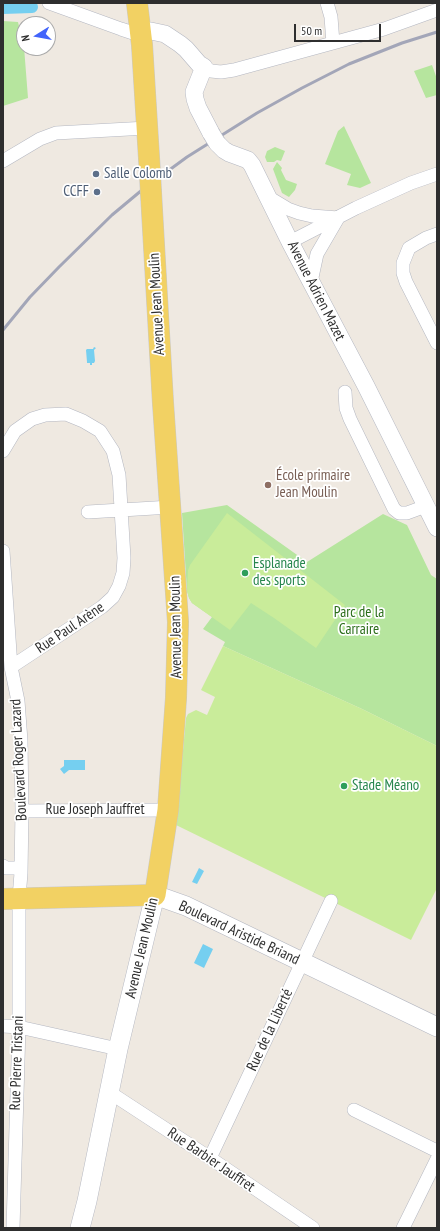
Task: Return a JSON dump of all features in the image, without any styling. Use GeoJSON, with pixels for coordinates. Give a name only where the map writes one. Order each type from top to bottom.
{"type":"FeatureCollection","features":[{"type":"Feature","properties":{"kind":"main road","name":"Avenue Jean Moulin"},"geometry":{"type":"LineString","coordinates":[[80,1228],[87,1201],[118,1049],[155,895],[168,810],[176,698],[178,622],[163,403],[151,184],[141,38],[137,3]]}},
{"type":"Feature","properties":{"kind":"main road","name":"Boulevard Aristide Briand"},"geometry":{"type":"LineString","coordinates":[[11,898],[155,895],[186,906],[437,1027]]}},
{"type":"Feature","properties":{"kind":"main road","name":"Avenue Jean Moulin"},"geometry":{"type":"LineString","coordinates":[[87,1201],[89,1228]]}},
{"type":"Feature","properties":{"kind":"street"},"geometry":{"type":"LineString","coordinates":[[49,3],[133,33],[141,38],[180,44],[204,68],[211,71],[221,72],[234,70],[384,29],[437,10]]}},
{"type":"Feature","properties":{"kind":"street"},"geometry":{"type":"LineString","coordinates":[[327,3],[331,17],[333,43]]}},
{"type":"Feature","properties":{"kind":"street","name":"Avenue Adrien Mazet"},"geometry":{"type":"LineString","coordinates":[[204,68],[194,92],[198,108],[214,138],[224,150],[248,160],[252,165],[290,242],[366,386],[437,528]]}},
{"type":"Feature","properties":{"kind":"street"},"geometry":{"type":"LineString","coordinates":[[3,161],[40,139],[56,133],[147,128]]}},
{"type":"Feature","properties":{"kind":"street"},"geometry":{"type":"LineString","coordinates":[[290,242],[356,208],[411,183],[437,174]]}},
{"type":"Feature","properties":{"kind":"street"},"geometry":{"type":"LineString","coordinates":[[268,197],[288,209],[299,213],[312,216],[338,218]]}},
{"type":"Feature","properties":{"kind":"street"},"geometry":{"type":"LineString","coordinates":[[311,282],[317,254],[338,218]]}},
{"type":"Feature","properties":{"kind":"street"},"geometry":{"type":"LineString","coordinates":[[437,234],[426,238],[409,248],[403,263],[403,273],[406,282],[437,343]]}},
{"type":"Feature","properties":{"kind":"street"},"geometry":{"type":"LineString","coordinates":[[345,392],[346,408],[350,419],[394,508],[399,513],[406,513],[426,506]]}},
{"type":"Feature","properties":{"kind":"street"},"geometry":{"type":"LineString","coordinates":[[3,451],[15,431],[32,419],[45,415],[66,414],[83,421],[100,431],[113,451],[119,475],[121,510]]}},
{"type":"Feature","properties":{"kind":"street"},"geometry":{"type":"LineString","coordinates":[[88,512],[170,507]]}},
{"type":"Feature","properties":{"kind":"street","name":"Rue Paul Arène"},"geometry":{"type":"LineString","coordinates":[[11,667],[102,607],[113,597],[119,586],[123,573],[124,558],[121,510]]}},
{"type":"Feature","properties":{"kind":"street","name":"Boulevard Roger Lazard"},"geometry":{"type":"LineString","coordinates":[[3,551],[11,667],[18,701],[21,740],[22,868],[11,898]]}},
{"type":"Feature","properties":{"kind":"street","name":"Rue Joseph Jauffret"},"geometry":{"type":"LineString","coordinates":[[22,811],[168,810]]}},
{"type":"Feature","properties":{"kind":"street"},"geometry":{"type":"LineString","coordinates":[[3,866],[6,868],[22,868]]}},
{"type":"Feature","properties":{"kind":"street","name":"Rue Pierre Tristani"},"geometry":{"type":"LineString","coordinates":[[11,898],[19,1027],[9,1128],[13,1228]]}},
{"type":"Feature","properties":{"kind":"street","name":"Rue de la Liberté"},"geometry":{"type":"LineString","coordinates":[[210,1158],[331,901]]}},
{"type":"Feature","properties":{"kind":"street"},"geometry":{"type":"LineString","coordinates":[[3,1026],[19,1027],[118,1049]]}},
{"type":"Feature","properties":{"kind":"street","name":"Rue Barbier Jauffret"},"geometry":{"type":"LineString","coordinates":[[109,1092],[313,1228]]}},
{"type":"Feature","properties":{"kind":"street"},"geometry":{"type":"LineString","coordinates":[[354,1110],[437,1151]]}},
{"type":"Feature","properties":{"kind":"street"},"geometry":{"type":"LineString","coordinates":[[403,1228],[437,1159]]}},
{"type":"Feature","properties":{"kind":"green space"},"geometry":{"type":"Polygon","coordinates":[[[3,21],[16,22],[16,56],[25,56],[28,98],[3,106],[3,21]]]}},
{"type":"Feature","properties":{"kind":"green space"},"geometry":{"type":"Polygon","coordinates":[[[432,65],[437,79],[437,95],[426,98],[414,71],[432,65]]]}},
{"type":"Feature","properties":{"kind":"green space"},"geometry":{"type":"Polygon","coordinates":[[[344,126],[371,183],[360,188],[347,185],[351,174],[325,164],[338,131],[344,126]]]}},
{"type":"Feature","properties":{"kind":"green space"},"geometry":{"type":"Polygon","coordinates":[[[275,147],[285,151],[281,161],[277,160],[274,162],[267,162],[265,157],[267,151],[275,147]]]}},
{"type":"Feature","properties":{"kind":"green space"},"geometry":{"type":"Polygon","coordinates":[[[277,162],[282,168],[281,170],[286,180],[297,184],[295,190],[289,197],[282,193],[273,169],[277,162]]]}},
{"type":"Feature","properties":{"kind":"green space","name":"Parc de la Carraire"},"geometry":{"type":"Polygon","coordinates":[[[227,505],[307,562],[383,514],[407,525],[431,575],[437,579],[437,746],[362,709],[223,646],[225,642],[203,629],[212,617],[192,603],[189,598],[187,591],[182,513],[227,505]]]}},
{"type":"Feature","properties":{"kind":"green space","name":"Esplanade des sports"},"geometry":{"type":"Polygon","coordinates":[[[227,513],[345,605],[316,648],[251,603],[230,630],[192,603],[187,591],[188,570],[227,513]]]}},
{"type":"Feature","properties":{"kind":"green space"},"geometry":{"type":"Polygon","coordinates":[[[223,646],[362,709],[437,746],[437,888],[411,940],[176,825],[186,718],[188,714],[196,710],[207,715],[215,697],[201,690],[223,646]]]}},
{"type":"Feature","properties":{"kind":"water"},"geometry":{"type":"Polygon","coordinates":[[[94,347],[96,348],[94,350],[95,361],[92,365],[90,365],[90,363],[87,363],[86,350],[93,349],[94,347]]]}},
{"type":"Feature","properties":{"kind":"water"},"geometry":{"type":"Polygon","coordinates":[[[64,760],[85,760],[85,770],[69,770],[64,774],[60,769],[64,766],[64,760]]]}},
{"type":"Feature","properties":{"kind":"water"},"geometry":{"type":"Polygon","coordinates":[[[199,868],[204,871],[197,884],[192,882],[199,868]]]}},
{"type":"Feature","properties":{"kind":"water"},"geometry":{"type":"Polygon","coordinates":[[[203,944],[213,949],[204,968],[194,963],[203,944]]]}},
{"type":"Feature","properties":{"kind":"waterway"},"geometry":{"type":"LineString","coordinates":[[3,8],[32,7]]}},
{"type":"Feature","properties":{"kind":"railway"},"geometry":{"type":"LineString","coordinates":[[3,330],[30,297],[112,215],[142,190],[187,157],[257,113],[349,64],[402,43],[437,32]]}},
{"type":"Feature","properties":{"kind":"place","name":"Salle Colomb"},"geometry":{"type":"Point","coordinates":[96,174]}},
{"type":"Feature","properties":{"kind":"place","name":"CCFF"},"geometry":{"type":"Point","coordinates":[97,192]}},
{"type":"Feature","properties":{"kind":"place","name":"École primaire Jean Moulin"},"geometry":{"type":"Point","coordinates":[268,485]}},
{"type":"Feature","properties":{"kind":"place","name":"Esplanade des sports"},"geometry":{"type":"Point","coordinates":[245,573]}},
{"type":"Feature","properties":{"kind":"place","name":"Stade Méano"},"geometry":{"type":"Point","coordinates":[344,786]}}]}
